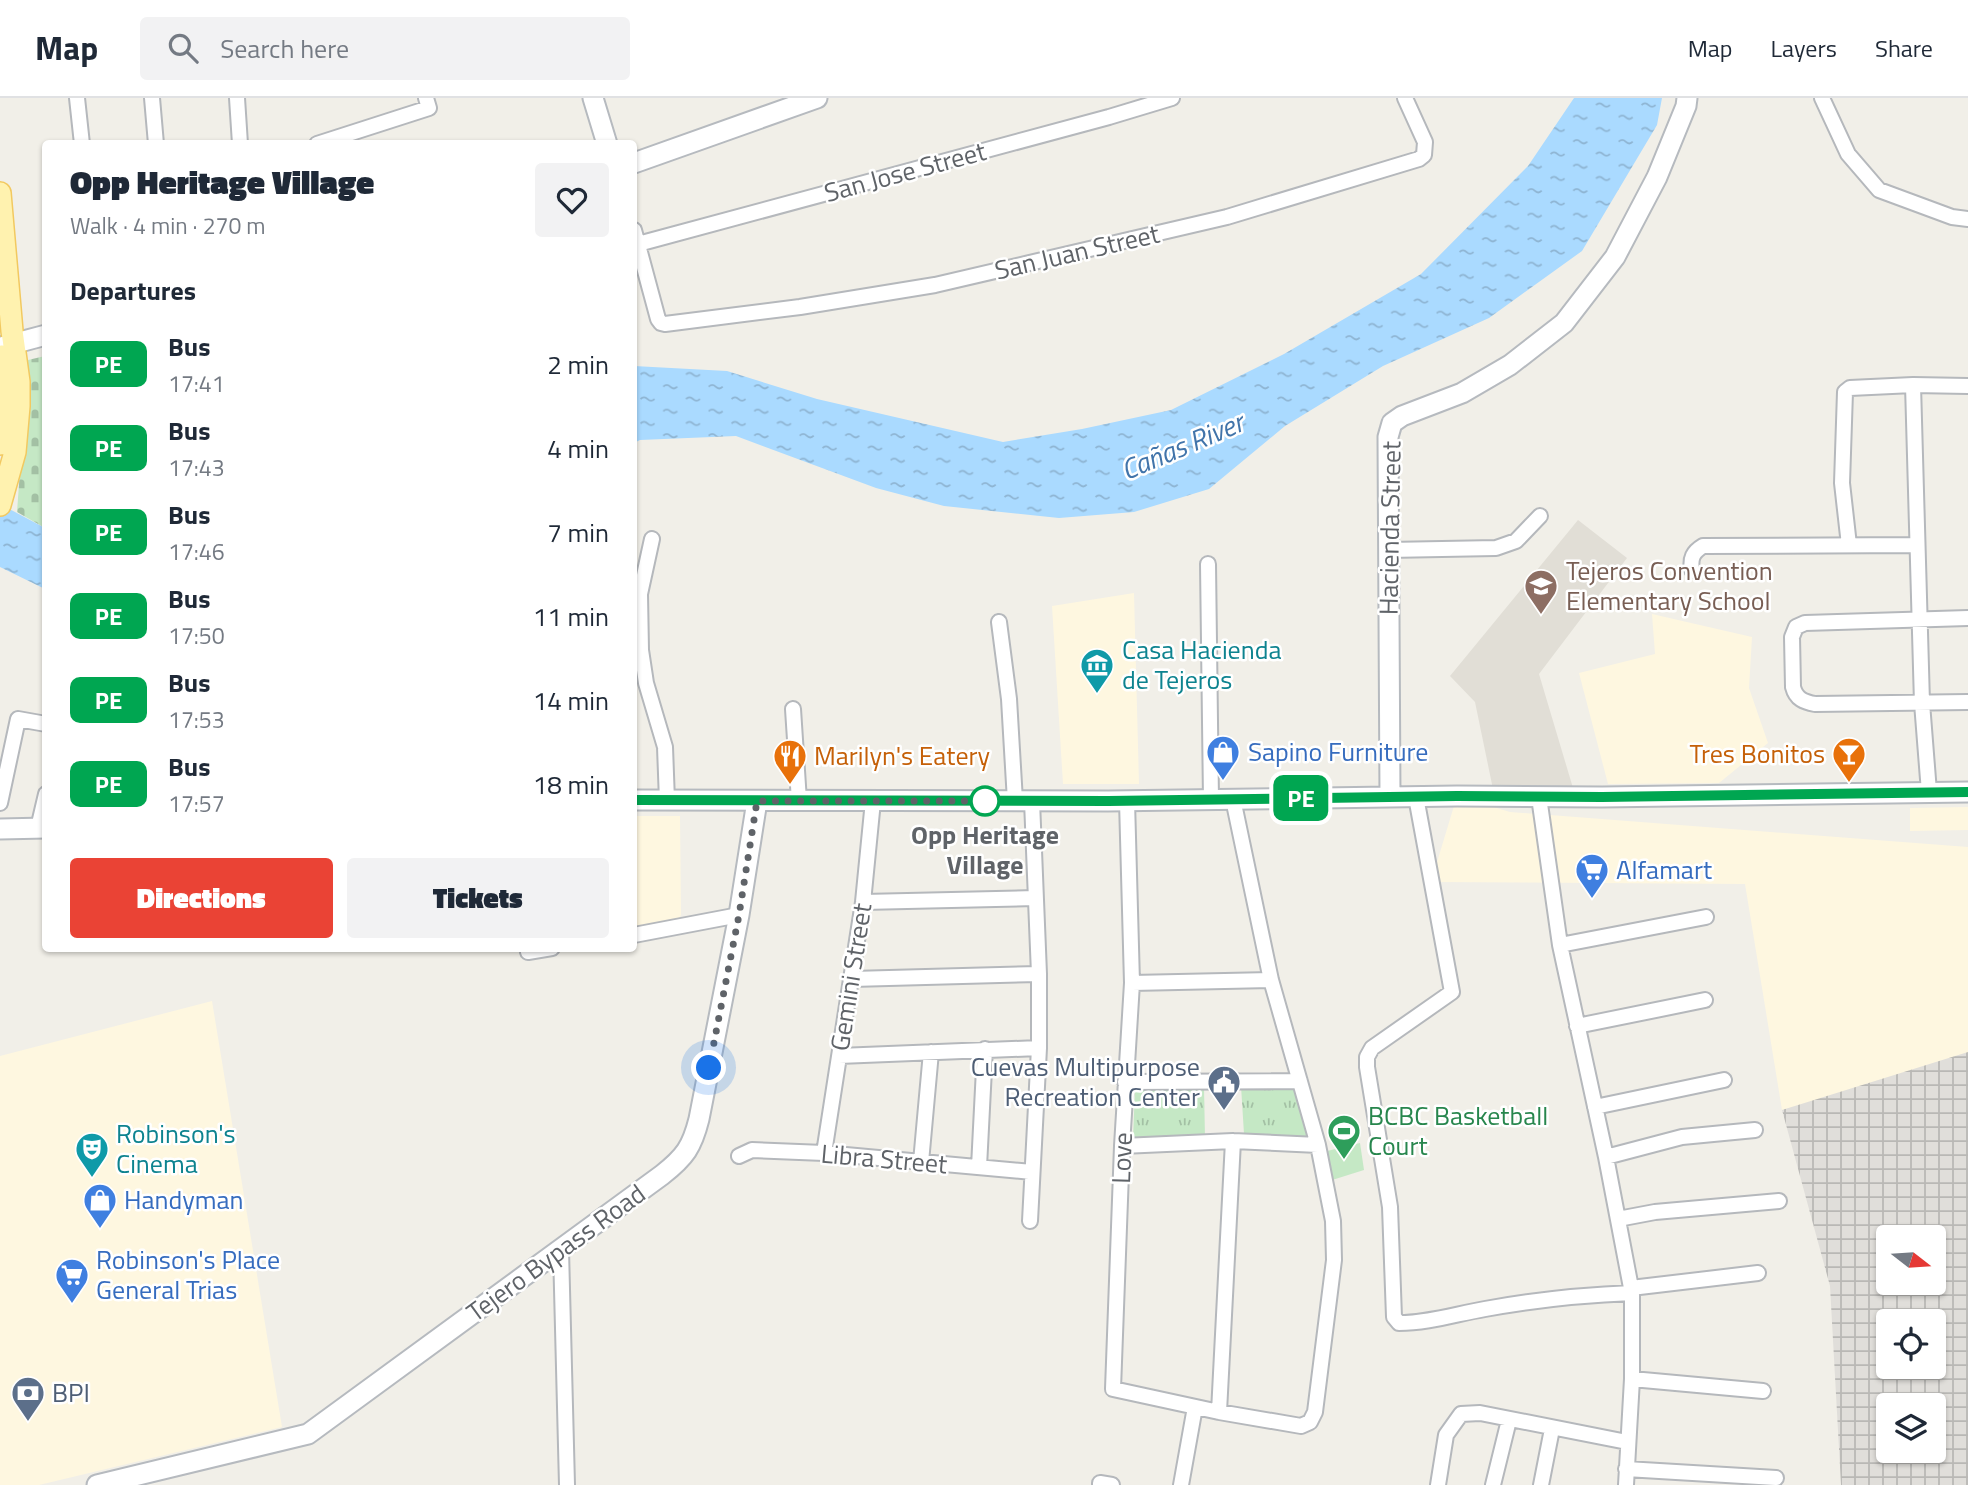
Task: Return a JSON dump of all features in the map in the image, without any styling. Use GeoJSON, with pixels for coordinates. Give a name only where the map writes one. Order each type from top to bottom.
{"type":"FeatureCollection","features":[{"type":"Feature","properties":{"kind":"main road"},"geometry":{"type":"LineString","coordinates":[[0,192],[4,345],[19,382],[19,406],[5,433],[0,455]]}},
{"type":"Feature","properties":{"kind":"main road"},"geometry":{"type":"LineString","coordinates":[[0,505],[15,452],[5,433]]}},
{"type":"Feature","properties":{"kind":"street"},"geometry":{"type":"LineString","coordinates":[[77,98],[82,140]]}},
{"type":"Feature","properties":{"kind":"street"},"geometry":{"type":"LineString","coordinates":[[152,98],[156,140]]}},
{"type":"Feature","properties":{"kind":"street"},"geometry":{"type":"LineString","coordinates":[[237,98],[240,140]]}},
{"type":"Feature","properties":{"kind":"street"},"geometry":{"type":"LineString","coordinates":[[593,98],[606,140]]}},
{"type":"Feature","properties":{"kind":"street"},"geometry":{"type":"LineString","coordinates":[[637,162],[817,98]]}},
{"type":"Feature","properties":{"kind":"street","name":"San Jose Street"},"geometry":{"type":"LineString","coordinates":[[637,237],[1109,117],[1172,98]]}},
{"type":"Feature","properties":{"kind":"street","name":"San Juan Street"},"geometry":{"type":"LineString","coordinates":[[637,240],[661,323],[665,324],[800,307],[935,285],[1227,217],[1419,159],[1424,155],[1425,142],[1405,98]]}},
{"type":"Feature","properties":{"kind":"street","name":"Hacienda Street"},"geometry":{"type":"LineString","coordinates":[[1390,797],[1388,437],[1392,423],[1402,416],[1462,393],[1510,365],[1564,323],[1615,257],[1657,177],[1687,98]]}},
{"type":"Feature","properties":{"kind":"street"},"geometry":{"type":"LineString","coordinates":[[1822,98],[1848,154],[1878,190],[1952,217],[1968,219]]}},
{"type":"Feature","properties":{"kind":"street"},"geometry":{"type":"LineString","coordinates":[[328,140],[428,103]]}},
{"type":"Feature","properties":{"kind":"street"},"geometry":{"type":"LineString","coordinates":[[4,345],[42,336]]}},
{"type":"Feature","properties":{"kind":"street"},"geometry":{"type":"LineString","coordinates":[[1913,385],[1922,703],[1929,792]]}},
{"type":"Feature","properties":{"kind":"street"},"geometry":{"type":"LineString","coordinates":[[1849,545],[1842,483],[1845,392],[1850,388],[1968,386]]}},
{"type":"Feature","properties":{"kind":"street"},"geometry":{"type":"LineString","coordinates":[[1388,550],[1496,548],[1516,541],[1540,516]]}},
{"type":"Feature","properties":{"kind":"street"},"geometry":{"type":"LineString","coordinates":[[652,539],[640,594],[641,650],[646,683],[665,747],[667,801]]}},
{"type":"Feature","properties":{"kind":"street"},"geometry":{"type":"LineString","coordinates":[[1692,570],[1690,562],[1694,552],[1703,546],[1917,545]]}},
{"type":"Feature","properties":{"kind":"street"},"geometry":{"type":"LineString","coordinates":[[1208,564],[1211,800]]}},
{"type":"Feature","properties":{"kind":"street"},"geometry":{"type":"LineString","coordinates":[[1968,618],[1800,625],[1792,637],[1793,687],[1798,698],[1815,704],[1968,702]]}},
{"type":"Feature","properties":{"kind":"street"},"geometry":{"type":"LineString","coordinates":[[999,622],[1035,898],[1039,1048],[1030,1221]]}},
{"type":"Feature","properties":{"kind":"street"},"geometry":{"type":"LineString","coordinates":[[793,709],[799,801]]}},
{"type":"Feature","properties":{"kind":"street"},"geometry":{"type":"LineString","coordinates":[[0,803],[18,719],[42,723]]}},
{"type":"Feature","properties":{"kind":"street"},"geometry":{"type":"LineString","coordinates":[[637,800],[1127,801],[1968,792]]}},
{"type":"Feature","properties":{"kind":"street"},"geometry":{"type":"LineString","coordinates":[[1416,797],[1451,992],[1372,1048],[1367,1057],[1390,1207],[1394,1317],[1399,1323],[1419,1323],[1483,1309],[1563,1297],[1758,1273]]}},
{"type":"Feature","properties":{"kind":"street"},"geometry":{"type":"LineString","coordinates":[[1539,797],[1560,945],[1632,1290],[1632,1379],[1626,1485]]}},
{"type":"Feature","properties":{"kind":"street"},"geometry":{"type":"LineString","coordinates":[[1181,1485],[1195,1407],[1301,1426],[1310,1422],[1315,1412],[1334,1260],[1333,1221],[1318,1145],[1271,980],[1233,799]]}},
{"type":"Feature","properties":{"kind":"street","name":"Tejero Bypass Road"},"geometry":{"type":"LineString","coordinates":[[97,1485],[308,1434],[561,1250],[667,1171],[688,1151],[695,1138],[699,1119],[739,915],[757,801]]}},
{"type":"Feature","properties":{"kind":"street","name":"Gemini Street"},"geometry":{"type":"LineString","coordinates":[[824,1153],[863,901],[873,801]]}},
{"type":"Feature","properties":{"kind":"street","name":"Love"},"geometry":{"type":"LineString","coordinates":[[1127,801],[1132,983],[1122,1146],[1113,1389],[1195,1407]]}},
{"type":"Feature","properties":{"kind":"street"},"geometry":{"type":"LineString","coordinates":[[0,829],[42,828]]}},
{"type":"Feature","properties":{"kind":"street"},"geometry":{"type":"LineString","coordinates":[[863,901],[1035,898]]}},
{"type":"Feature","properties":{"kind":"street"},"geometry":{"type":"LineString","coordinates":[[637,934],[739,915]]}},
{"type":"Feature","properties":{"kind":"street"},"geometry":{"type":"LineString","coordinates":[[1560,945],[1706,917]]}},
{"type":"Feature","properties":{"kind":"street"},"geometry":{"type":"LineString","coordinates":[[528,953],[533,952]]}},
{"type":"Feature","properties":{"kind":"street"},"geometry":{"type":"LineString","coordinates":[[852,979],[1038,974]]}},
{"type":"Feature","properties":{"kind":"street"},"geometry":{"type":"LineString","coordinates":[[1132,983],[1271,980]]}},
{"type":"Feature","properties":{"kind":"street"},"geometry":{"type":"LineString","coordinates":[[1577,1026],[1704,1000]]}},
{"type":"Feature","properties":{"kind":"street"},"geometry":{"type":"LineString","coordinates":[[839,1056],[1039,1048]]}},
{"type":"Feature","properties":{"kind":"street"},"geometry":{"type":"LineString","coordinates":[[979,1167],[985,1049]]}},
{"type":"Feature","properties":{"kind":"street"},"geometry":{"type":"LineString","coordinates":[[921,1162],[931,1052]]}},
{"type":"Feature","properties":{"kind":"street"},"geometry":{"type":"LineString","coordinates":[[1595,1107],[1724,1080]]}},
{"type":"Feature","properties":{"kind":"street"},"geometry":{"type":"LineString","coordinates":[[1125,1082],[1300,1081]]}},
{"type":"Feature","properties":{"kind":"street"},"geometry":{"type":"LineString","coordinates":[[1606,1157],[1682,1138],[1755,1130]]}},
{"type":"Feature","properties":{"kind":"street"},"geometry":{"type":"LineString","coordinates":[[1122,1146],[1233,1141],[1318,1145]]}},
{"type":"Feature","properties":{"kind":"street"},"geometry":{"type":"LineString","coordinates":[[1219,1412],[1233,1141]]}},
{"type":"Feature","properties":{"kind":"street","name":"Libra Street"},"geometry":{"type":"LineString","coordinates":[[739,1156],[752,1150],[824,1153],[1032,1172]]}},
{"type":"Feature","properties":{"kind":"street"},"geometry":{"type":"LineString","coordinates":[[1618,1219],[1655,1212],[1779,1200]]}},
{"type":"Feature","properties":{"kind":"street"},"geometry":{"type":"LineString","coordinates":[[561,1250],[568,1485]]}},
{"type":"Feature","properties":{"kind":"street"},"geometry":{"type":"LineString","coordinates":[[1632,1379],[1763,1391]]}},
{"type":"Feature","properties":{"kind":"street"},"geometry":{"type":"LineString","coordinates":[[1438,1485],[1446,1435],[1461,1413],[1480,1413],[1627,1442]]}},
{"type":"Feature","properties":{"kind":"street"},"geometry":{"type":"LineString","coordinates":[[1493,1485],[1508,1420]]}},
{"type":"Feature","properties":{"kind":"street"},"geometry":{"type":"LineString","coordinates":[[1541,1485],[1552,1429]]}},
{"type":"Feature","properties":{"kind":"street"},"geometry":{"type":"LineString","coordinates":[[1626,1469],[1776,1478]]}},
{"type":"Feature","properties":{"kind":"shaded area","name":"Tejeros Convention Elementary School"},"geometry":{"type":"Polygon","coordinates":[[[1578,520],[1627,558],[1539,674],[1573,788],[1494,794],[1475,702],[1450,676],[1578,520]]]}},
{"type":"Feature","properties":{"kind":"shaded area","name":"Casa Hacienda de Tejeros"},"geometry":{"type":"Polygon","coordinates":[[[1134,593],[1139,784],[1063,784],[1052,606],[1134,593]]]}},
{"type":"Feature","properties":{"kind":"shaded area"},"geometry":{"type":"Polygon","coordinates":[[[1652,614],[1752,637],[1749,688],[1768,743],[1719,783],[1608,784],[1579,673],[1655,654],[1652,614]]]}},
{"type":"Feature","properties":{"kind":"shaded area"},"geometry":{"type":"Polygon","coordinates":[[[1457,796],[1510,812],[1968,847],[1968,1064],[1782,1110],[1745,884],[1431,882],[1457,796]]]}},
{"type":"Feature","properties":{"kind":"shaded area"},"geometry":{"type":"Polygon","coordinates":[[[1968,807],[1968,830],[1910,831],[1910,808],[1968,807]]]}},
{"type":"Feature","properties":{"kind":"shaded area"},"geometry":{"type":"Polygon","coordinates":[[[637,816],[680,816],[681,915],[673,927],[637,933],[637,816]]]}},
{"type":"Feature","properties":{"kind":"shaded area"},"geometry":{"type":"Polygon","coordinates":[[[212,1001],[282,1427],[39,1485],[0,1485],[0,1056],[212,1001]]]}},
{"type":"Feature","properties":{"kind":"shaded area"},"geometry":{"type":"Polygon","coordinates":[[[1968,1052],[1968,1485],[1841,1485],[1830,1286],[1782,1110],[1968,1052]]]}},
{"type":"Feature","properties":{"kind":"green space"},"geometry":{"type":"Polygon","coordinates":[[[42,357],[42,526],[17,512],[28,360],[42,357]]]}},
{"type":"Feature","properties":{"kind":"green space"},"geometry":{"type":"Polygon","coordinates":[[[1241,1086],[1297,1087],[1313,1140],[1244,1134],[1241,1086]]]}},
{"type":"Feature","properties":{"kind":"green space"},"geometry":{"type":"Polygon","coordinates":[[[1204,1087],[1205,1138],[1133,1139],[1135,1088],[1204,1087]]]}},
{"type":"Feature","properties":{"kind":"green space","name":"BCBC Basketball Court"},"geometry":{"type":"Polygon","coordinates":[[[1360,1143],[1364,1170],[1329,1181],[1323,1152],[1360,1143]]]}},
{"type":"Feature","properties":{"kind":"water","name":"Cañas River"},"geometry":{"type":"Polygon","coordinates":[[[1574,98],[1662,98],[1657,125],[1582,251],[1489,318],[1383,366],[1285,426],[1209,489],[1134,512],[1059,518],[944,506],[876,488],[736,436],[637,442],[637,366],[727,371],[817,399],[1003,442],[1171,410],[1284,354],[1421,274],[1528,166],[1574,98]]]}},
{"type":"Feature","properties":{"kind":"water"},"geometry":{"type":"Polygon","coordinates":[[[0,504],[42,526],[42,588],[0,567],[0,504]]]}},
{"type":"Feature","properties":{"kind":"bus line","name":"PE"},"geometry":{"type":"LineString","coordinates":[[637,800],[1108,801],[1968,792]]}},
{"type":"Feature","properties":{"kind":"place","name":"Tejeros Convention Elementary School"},"geometry":{"type":"Point","coordinates":[1541,616]}},
{"type":"Feature","properties":{"kind":"place","name":"Casa Hacienda de Tejeros"},"geometry":{"type":"Point","coordinates":[1097,695]}},
{"type":"Feature","properties":{"kind":"place","name":"Sapino Furniture"},"geometry":{"type":"Point","coordinates":[1223,782]}},
{"type":"Feature","properties":{"kind":"place","name":"Tres Bonitos"},"geometry":{"type":"Point","coordinates":[1849,784]}},
{"type":"Feature","properties":{"kind":"place","name":"Marilyn's Eatery"},"geometry":{"type":"Point","coordinates":[790,786]}},
{"type":"Feature","properties":{"kind":"place","name":"Opp Heritage Village"},"geometry":{"type":"Point","coordinates":[985,801]}},
{"type":"Feature","properties":{"kind":"place","name":"Alfamart"},"geometry":{"type":"Point","coordinates":[1592,900]}},
{"type":"Feature","properties":{"kind":"place","name":"Cuevas Multipurpose Recreation Center"},"geometry":{"type":"Point","coordinates":[1224,1112]}},
{"type":"Feature","properties":{"kind":"place","name":"BCBC Basketball Court"},"geometry":{"type":"Point","coordinates":[1344,1161]}},
{"type":"Feature","properties":{"kind":"place","name":"Robinson's Cinema"},"geometry":{"type":"Point","coordinates":[92,1179]}},
{"type":"Feature","properties":{"kind":"place","name":"Handyman"},"geometry":{"type":"Point","coordinates":[100,1230]}},
{"type":"Feature","properties":{"kind":"place","name":"Robinson's Place General Trias"},"geometry":{"type":"Point","coordinates":[72,1305]}},
{"type":"Feature","properties":{"kind":"place","name":"BPI"},"geometry":{"type":"Point","coordinates":[28,1423]}},
{"type":"Feature","properties":{"kind":"route"},"geometry":{"type":"LineString","coordinates":[[709,1068],[739,915],[757,801],[993,801],[985,801]]}}]}
